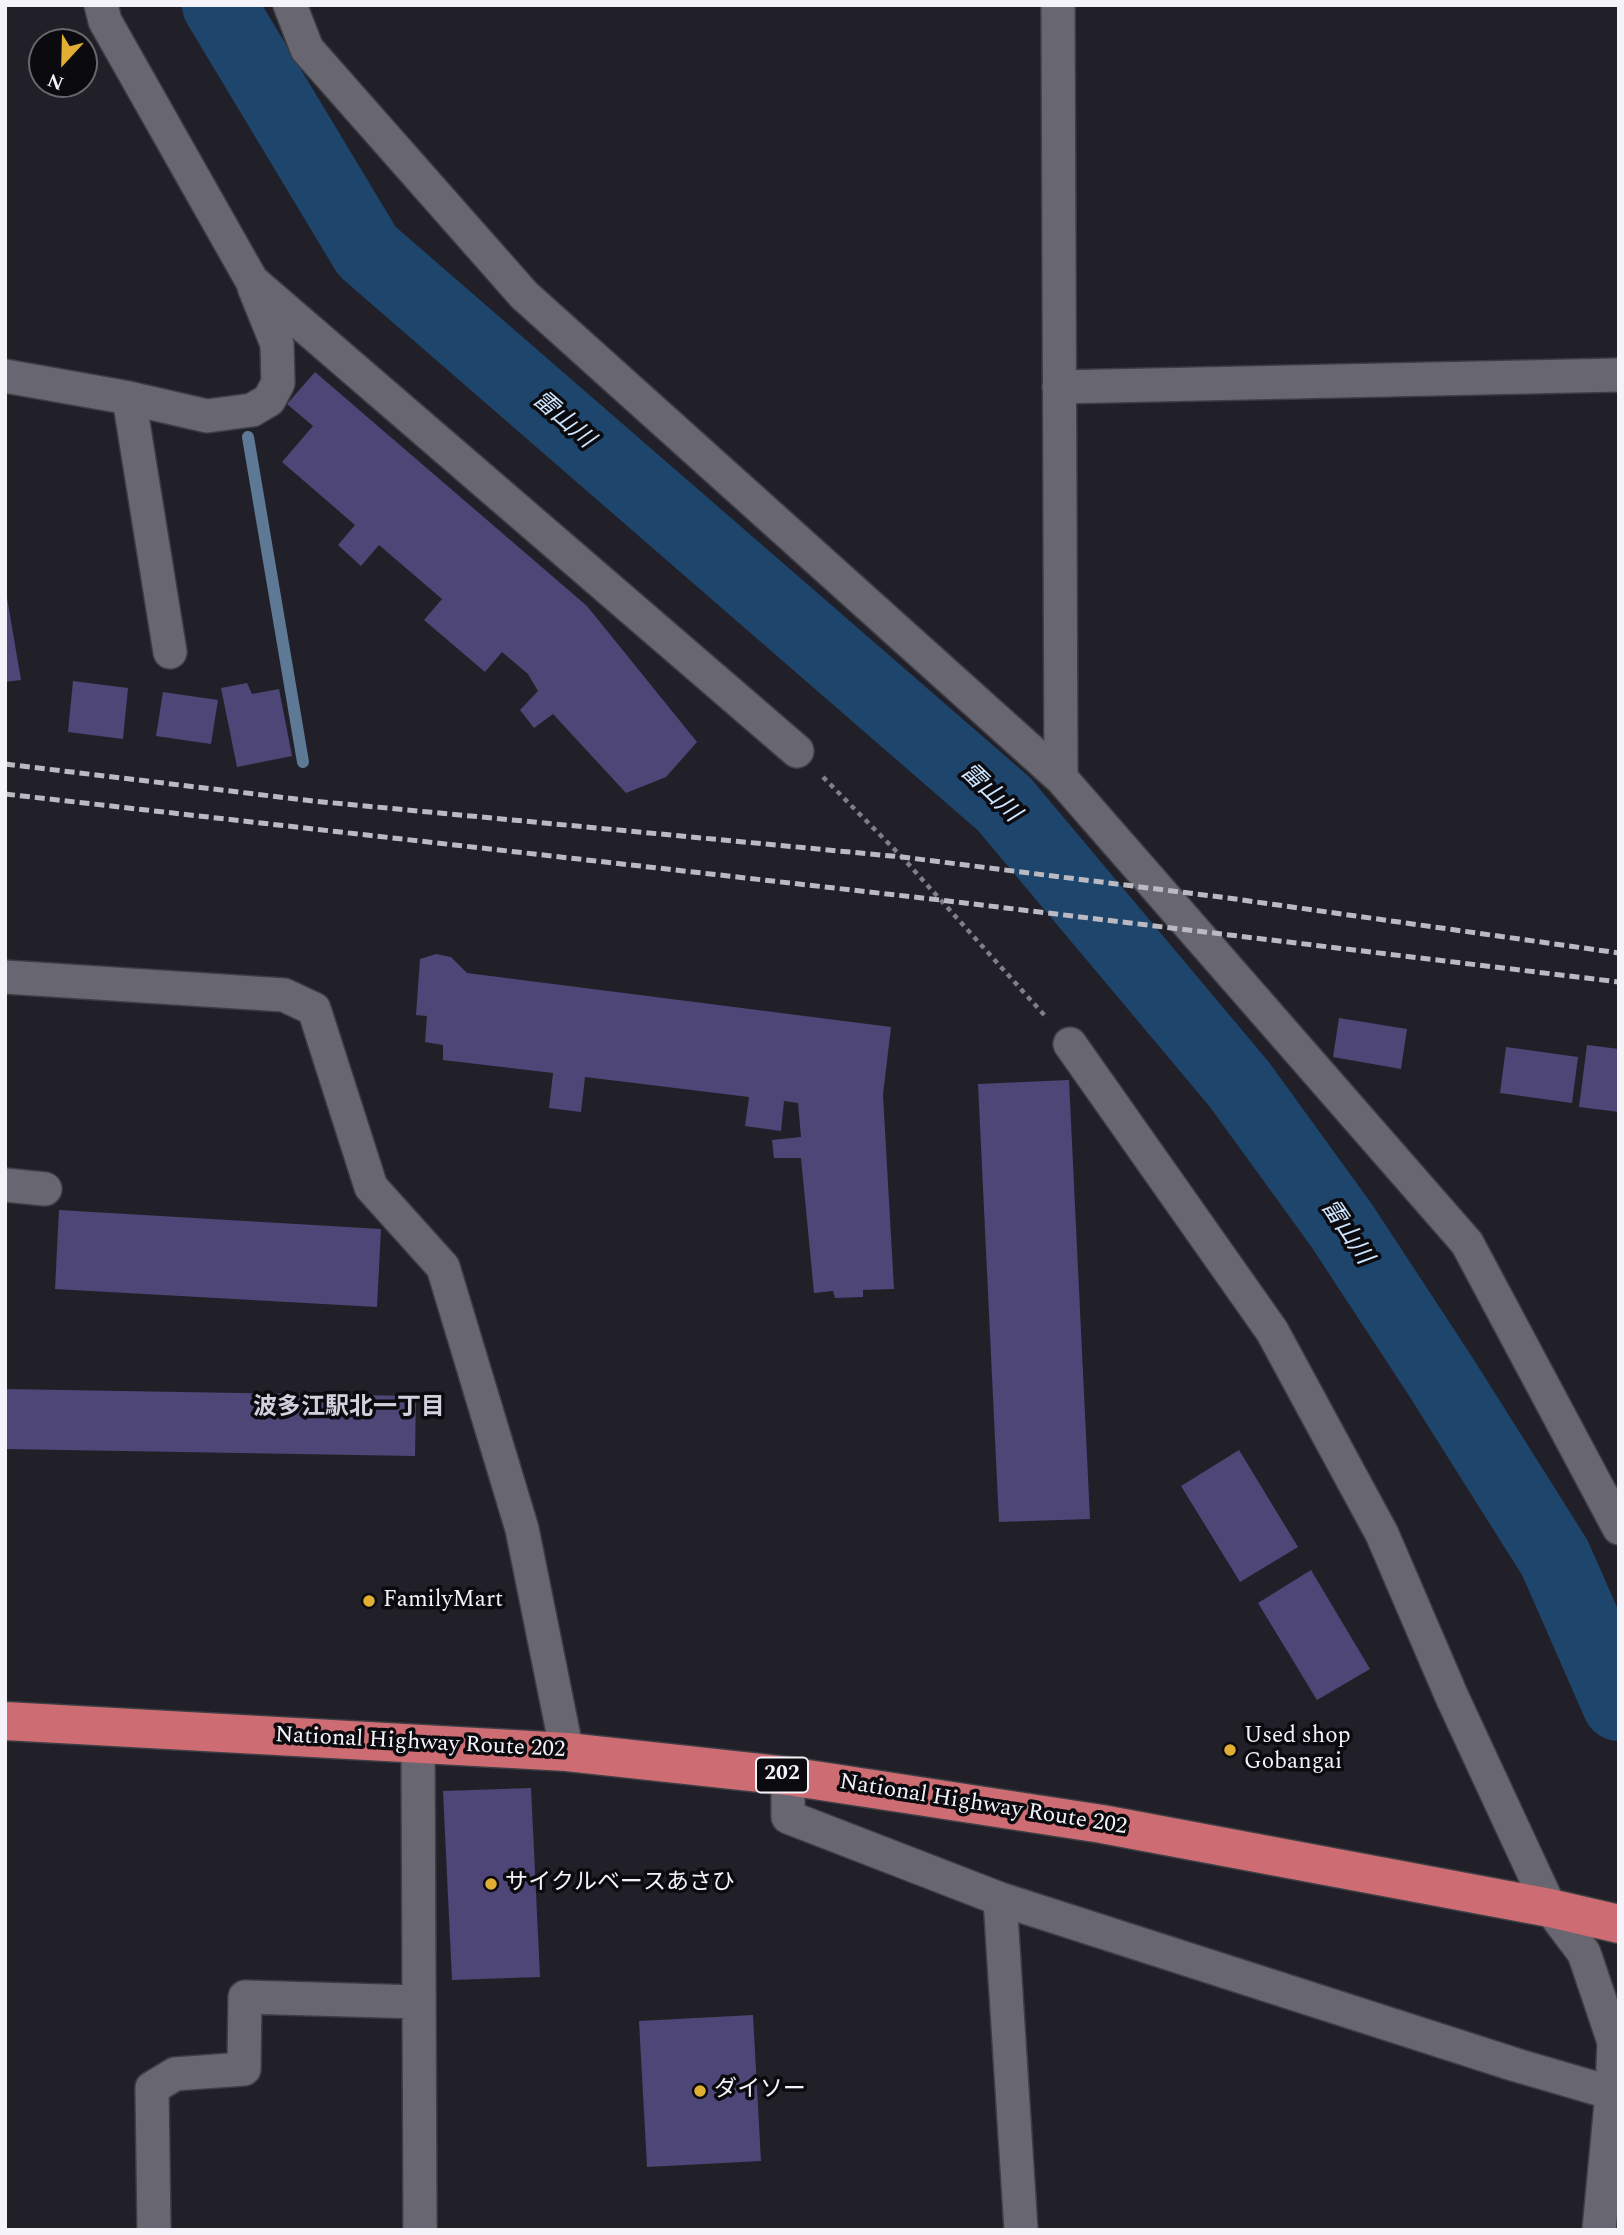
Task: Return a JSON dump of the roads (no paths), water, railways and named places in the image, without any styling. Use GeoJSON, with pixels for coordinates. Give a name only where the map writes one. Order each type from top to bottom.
{"type":"FeatureCollection","features":[{"type":"Feature","properties":{"kind":"highway","name":"National Highway Route 202"},"geometry":{"type":"LineString","coordinates":[[5,1720],[567,1752],[788,1776],[1102,1824],[1550,1908],[1619,1924]]}},
{"type":"Feature","properties":{"kind":"street"},"geometry":{"type":"LineString","coordinates":[[5,376],[129,398],[207,416],[252,410],[269,400],[278,383],[277,344],[252,281],[105,21],[101,5]]}},
{"type":"Feature","properties":{"kind":"street"},"geometry":{"type":"LineString","coordinates":[[290,5],[307,49],[524,295],[1061,778],[1467,1242],[1619,1528]]}},
{"type":"Feature","properties":{"kind":"street"},"geometry":{"type":"LineString","coordinates":[[1058,5],[1061,778]]}},
{"type":"Feature","properties":{"kind":"street"},"geometry":{"type":"LineString","coordinates":[[252,281],[797,751]]}},
{"type":"Feature","properties":{"kind":"street"},"geometry":{"type":"LineString","coordinates":[[1059,387],[1619,375]]}},
{"type":"Feature","properties":{"kind":"street"},"geometry":{"type":"LineString","coordinates":[[129,398],[170,652]]}},
{"type":"Feature","properties":{"kind":"street"},"geometry":{"type":"LineString","coordinates":[[5,976],[284,995],[314,1009],[371,1186],[443,1267],[522,1529],[567,1752]]}},
{"type":"Feature","properties":{"kind":"street"},"geometry":{"type":"LineString","coordinates":[[1070,1044],[1272,1331],[1382,1534],[1452,1697],[1550,1908],[1584,1953],[1614,2042],[1599,2230]]}},
{"type":"Feature","properties":{"kind":"street"},"geometry":{"type":"LineString","coordinates":[[5,1185],[45,1189]]}},
{"type":"Feature","properties":{"kind":"street"},"geometry":{"type":"LineString","coordinates":[[418,1744],[420,2230]]}},
{"type":"Feature","properties":{"kind":"street"},"geometry":{"type":"LineString","coordinates":[[788,1776],[788,1817],[1000,1899],[1516,2065],[1612,2093]]}},
{"type":"Feature","properties":{"kind":"street"},"geometry":{"type":"LineString","coordinates":[[1000,1899],[1021,2230]]}},
{"type":"Feature","properties":{"kind":"street"},"geometry":{"type":"LineString","coordinates":[[154,2230],[152,2088],[175,2074],[244,2069],[245,1997],[419,2001]]}},
{"type":"Feature","properties":{"kind":"waterway","name":"雷山川"},"geometry":{"type":"LineString","coordinates":[[219,5],[367,251],[1004,804],[1239,1084],[1342,1226],[1555,1558],[1619,1704]]}},
{"type":"Feature","properties":{"kind":"waterway"},"geometry":{"type":"LineString","coordinates":[[248,437],[303,762]]}},
{"type":"Feature","properties":{"kind":"railway"},"geometry":{"type":"LineString","coordinates":[[5,764],[313,801],[902,857],[1228,898],[1619,953]]}},
{"type":"Feature","properties":{"kind":"railway"},"geometry":{"type":"LineString","coordinates":[[5,794],[940,900],[1619,982]]}},
{"type":"Feature","properties":{"kind":"place","name":"FamilyMart"},"geometry":{"type":"Point","coordinates":[369,1601]}},
{"type":"Feature","properties":{"kind":"place","name":"Used shop Gobangai"},"geometry":{"type":"Point","coordinates":[1230,1750]}},
{"type":"Feature","properties":{"kind":"place","name":"サイクルベースあさひ"},"geometry":{"type":"Point","coordinates":[491,1884]}},
{"type":"Feature","properties":{"kind":"place","name":"ダイソー"},"geometry":{"type":"Point","coordinates":[700,2091]}},
{"type":"Feature","properties":{"kind":"district","name":"波多江駅北一丁目"},"geometry":{"type":"Point","coordinates":[349,1409]}}]}
